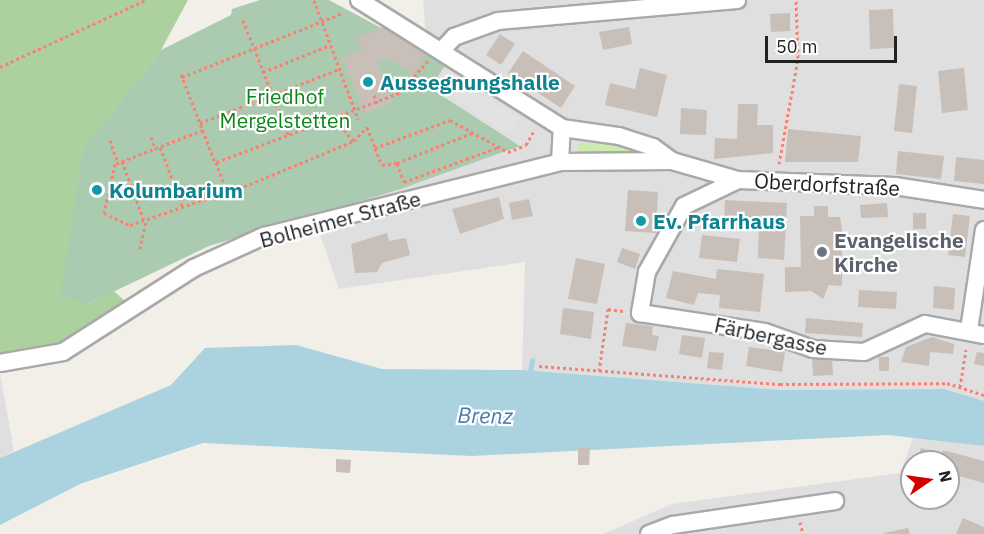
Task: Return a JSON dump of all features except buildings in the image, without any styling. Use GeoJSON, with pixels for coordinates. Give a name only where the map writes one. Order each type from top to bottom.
{"type":"FeatureCollection","features":[{"type":"Feature","properties":{"kind":"street"},"geometry":{"type":"LineString","coordinates":[[359,0],[562,128],[619,136],[653,147],[672,161]]}},
{"type":"Feature","properties":{"kind":"street"},"geometry":{"type":"LineString","coordinates":[[439,49],[454,37],[498,21],[737,0]]}},
{"type":"Feature","properties":{"kind":"street"},"geometry":{"type":"LineString","coordinates":[[560,162],[562,128]]}},
{"type":"Feature","properties":{"kind":"street","name":"Bolheimer Straße"},"geometry":{"type":"LineString","coordinates":[[0,363],[63,352],[194,268],[264,236],[560,162],[672,161]]}},
{"type":"Feature","properties":{"kind":"street","name":"Oberdorfstraße"},"geometry":{"type":"LineString","coordinates":[[672,161],[738,180],[895,186],[984,200]]}},
{"type":"Feature","properties":{"kind":"street"},"geometry":{"type":"LineString","coordinates":[[640,313],[647,272],[684,206],[738,180]]}},
{"type":"Feature","properties":{"kind":"street"},"geometry":{"type":"LineString","coordinates":[[977,332],[984,230]]}},
{"type":"Feature","properties":{"kind":"street","name":"Färbergasse"},"geometry":{"type":"LineString","coordinates":[[640,313],[765,332],[813,349],[864,352],[925,324],[977,332]]}},
{"type":"Feature","properties":{"kind":"street"},"geometry":{"type":"LineString","coordinates":[[649,534],[673,525],[835,501]]}},
{"type":"Feature","properties":{"kind":"path"},"geometry":{"type":"LineString","coordinates":[[0,67],[146,0]]}},
{"type":"Feature","properties":{"kind":"path"},"geometry":{"type":"LineString","coordinates":[[314,0],[358,119]]}},
{"type":"Feature","properties":{"kind":"path"},"geometry":{"type":"LineString","coordinates":[[779,161],[798,58],[796,0]]}},
{"type":"Feature","properties":{"kind":"path"},"geometry":{"type":"LineString","coordinates":[[229,191],[181,76],[343,13]]}},
{"type":"Feature","properties":{"kind":"path"},"geometry":{"type":"LineString","coordinates":[[243,20],[288,134]]}},
{"type":"Feature","properties":{"kind":"path"},"geometry":{"type":"LineString","coordinates":[[263,72],[330,45]]}},
{"type":"Feature","properties":{"kind":"path"},"geometry":{"type":"LineString","coordinates":[[216,162],[332,116],[377,103],[410,84],[439,49]]}},
{"type":"Feature","properties":{"kind":"path"},"geometry":{"type":"LineString","coordinates":[[200,123],[339,69]]}},
{"type":"Feature","properties":{"kind":"path"},"geometry":{"type":"LineString","coordinates":[[374,95],[377,103]]}},
{"type":"Feature","properties":{"kind":"path"},"geometry":{"type":"LineString","coordinates":[[332,116],[354,141]]}},
{"type":"Feature","properties":{"kind":"path"},"geometry":{"type":"LineString","coordinates":[[375,148],[450,120],[508,152],[526,145],[542,117]]}},
{"type":"Feature","properties":{"kind":"path"},"geometry":{"type":"LineString","coordinates":[[120,162],[104,213],[127,225],[229,191],[354,141],[367,128],[382,165],[397,163],[474,132]]}},
{"type":"Feature","properties":{"kind":"path"},"geometry":{"type":"LineString","coordinates":[[120,162],[203,130]]}},
{"type":"Feature","properties":{"kind":"path"},"geometry":{"type":"LineString","coordinates":[[151,137],[158,148],[183,208]]}},
{"type":"Feature","properties":{"kind":"path"},"geometry":{"type":"LineString","coordinates":[[110,140],[146,220],[140,249]]}},
{"type":"Feature","properties":{"kind":"path"},"geometry":{"type":"LineString","coordinates":[[397,163],[404,182],[499,147]]}},
{"type":"Feature","properties":{"kind":"path"},"geometry":{"type":"LineString","coordinates":[[599,370],[608,309],[640,313]]}},
{"type":"Feature","properties":{"kind":"path"},"geometry":{"type":"LineString","coordinates":[[960,387],[977,332]]}},
{"type":"Feature","properties":{"kind":"path"},"geometry":{"type":"LineString","coordinates":[[539,366],[780,384],[864,380],[960,387],[984,395]]}},
{"type":"Feature","properties":{"kind":"shaded area"},"geometry":{"type":"Polygon","coordinates":[[[423,0],[984,0],[984,401],[944,389],[781,390],[522,370],[525,262],[339,289],[312,212],[401,189],[519,146],[430,87],[423,0]]]}},
{"type":"Feature","properties":{"kind":"shaded area"},"geometry":{"type":"Polygon","coordinates":[[[445,71],[520,119],[509,135],[435,86],[445,71]]]}},
{"type":"Feature","properties":{"kind":"shaded area"},"geometry":{"type":"Polygon","coordinates":[[[0,373],[14,451],[0,458],[0,373]]]}},
{"type":"Feature","properties":{"kind":"shaded area"},"geometry":{"type":"Polygon","coordinates":[[[914,435],[984,446],[984,534],[603,534],[672,504],[900,473],[900,510],[960,510],[960,450],[908,450],[914,435]]]}},
{"type":"Feature","properties":{"kind":"green space"},"geometry":{"type":"Polygon","coordinates":[[[0,0],[188,0],[161,50],[83,151],[88,304],[114,291],[125,301],[62,345],[0,355],[0,0]]]}},
{"type":"Feature","properties":{"kind":"green space","name":"Friedhof Mergelstetten"},"geometry":{"type":"Polygon","coordinates":[[[260,0],[329,0],[426,52],[446,64],[430,88],[520,146],[401,189],[209,246],[88,304],[60,295],[83,150],[161,50],[231,15],[232,9],[260,0]]]}},
{"type":"Feature","properties":{"kind":"green space"},"geometry":{"type":"Polygon","coordinates":[[[579,143],[614,143],[648,153],[578,153],[579,143]]]}},
{"type":"Feature","properties":{"kind":"water","name":"Brenz"},"geometry":{"type":"Polygon","coordinates":[[[296,345],[382,369],[522,370],[781,390],[944,389],[984,401],[984,446],[888,435],[472,456],[203,443],[80,484],[0,525],[0,458],[171,385],[205,348],[296,345]]]}},
{"type":"Feature","properties":{"kind":"waterway"},"geometry":{"type":"LineString","coordinates":[[529,376],[532,360]]}},
{"type":"Feature","properties":{"kind":"place","name":"Aussegnungshalle"},"geometry":{"type":"Point","coordinates":[368,82]}},
{"type":"Feature","properties":{"kind":"place","name":"Kolumbarium"},"geometry":{"type":"Point","coordinates":[97,190]}},
{"type":"Feature","properties":{"kind":"place","name":"Ev. Pfarrhaus"},"geometry":{"type":"Point","coordinates":[641,221]}},
{"type":"Feature","properties":{"kind":"place","name":"Evangelische Kirche"},"geometry":{"type":"Point","coordinates":[822,252]}}]}
